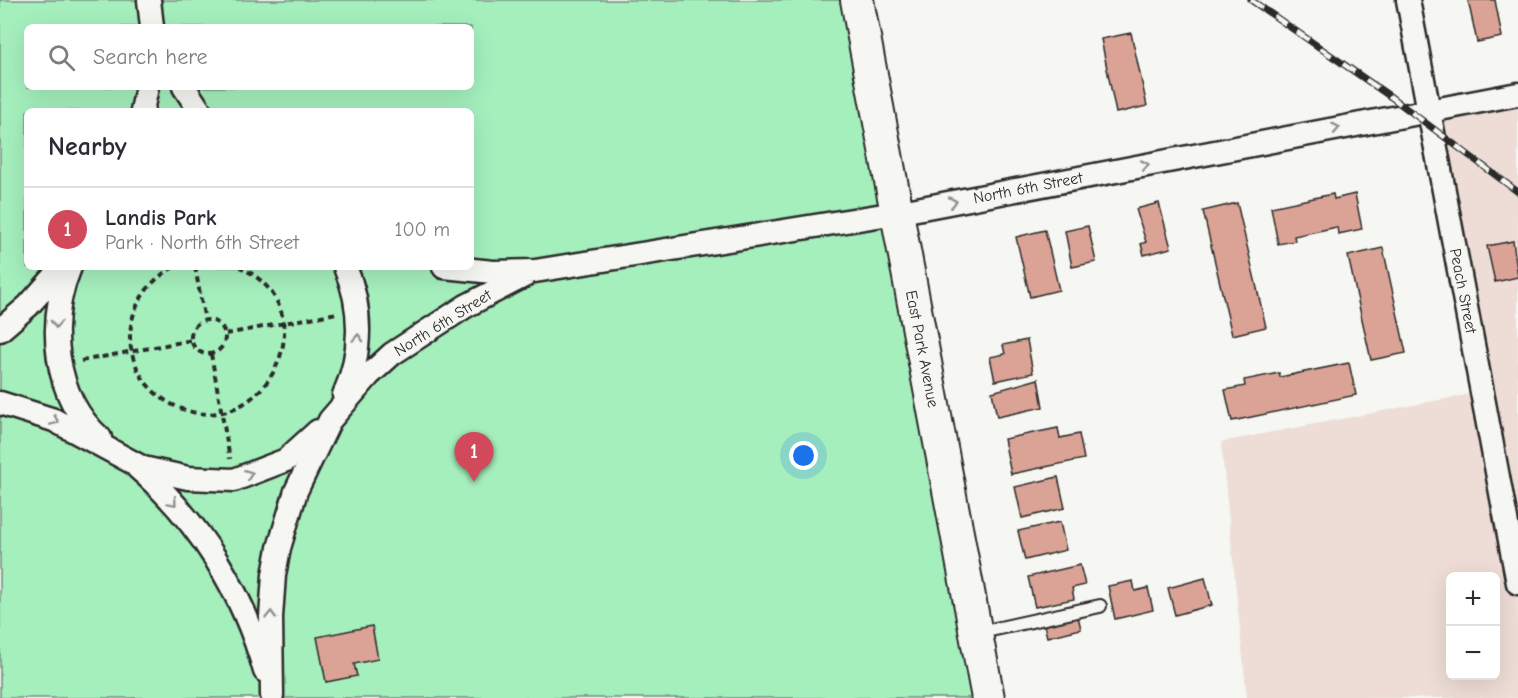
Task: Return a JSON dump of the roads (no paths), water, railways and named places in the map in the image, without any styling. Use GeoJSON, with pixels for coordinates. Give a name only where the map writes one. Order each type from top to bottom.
{"type":"FeatureCollection","features":[{"type":"Feature","properties":{"kind":"main road","name":"East Park Avenue"},"geometry":{"type":"LineString","coordinates":[[857,0],[988,698]]}},
{"type":"Feature","properties":{"kind":"street","name":"Peach Street"},"geometry":{"type":"LineString","coordinates":[[1408,0],[1518,583]]}},
{"type":"Feature","properties":{"kind":"street"},"geometry":{"type":"LineString","coordinates":[[143,108],[146,90]]}},
{"type":"Feature","properties":{"kind":"street"},"geometry":{"type":"LineString","coordinates":[[186,90],[198,108]]}},
{"type":"Feature","properties":{"kind":"street","name":"North 6th Street"},"geometry":{"type":"LineString","coordinates":[[473,270],[536,271],[896,213],[1518,94]]}},
{"type":"Feature","properties":{"kind":"street"},"geometry":{"type":"LineString","coordinates":[[0,330],[28,306],[60,270]]}},
{"type":"Feature","properties":{"kind":"street"},"geometry":{"type":"LineString","coordinates":[[69,270],[57,314],[56,339],[65,382],[82,415],[95,433],[173,501],[215,558],[250,625],[272,696]]}},
{"type":"Feature","properties":{"kind":"street"},"geometry":{"type":"LineString","coordinates":[[272,696],[271,617],[274,575],[279,548],[296,491],[355,366],[358,338],[357,310],[346,270]]}},
{"type":"Feature","properties":{"kind":"street","name":"North 6th Street"},"geometry":{"type":"LineString","coordinates":[[0,402],[54,420],[143,468],[188,478],[234,480],[286,460],[333,416],[392,354],[466,306],[536,271]]}},
{"type":"Feature","properties":{"kind":"lane"},"geometry":{"type":"LineString","coordinates":[[975,633],[1100,606]]}},
{"type":"Feature","properties":{"kind":"railway"},"geometry":{"type":"LineString","coordinates":[[1251,0],[1391,97],[1518,192]]}},
{"type":"Feature","properties":{"kind":"place","name":"Landis Park"},"geometry":{"type":"Point","coordinates":[474,482]}}]}
